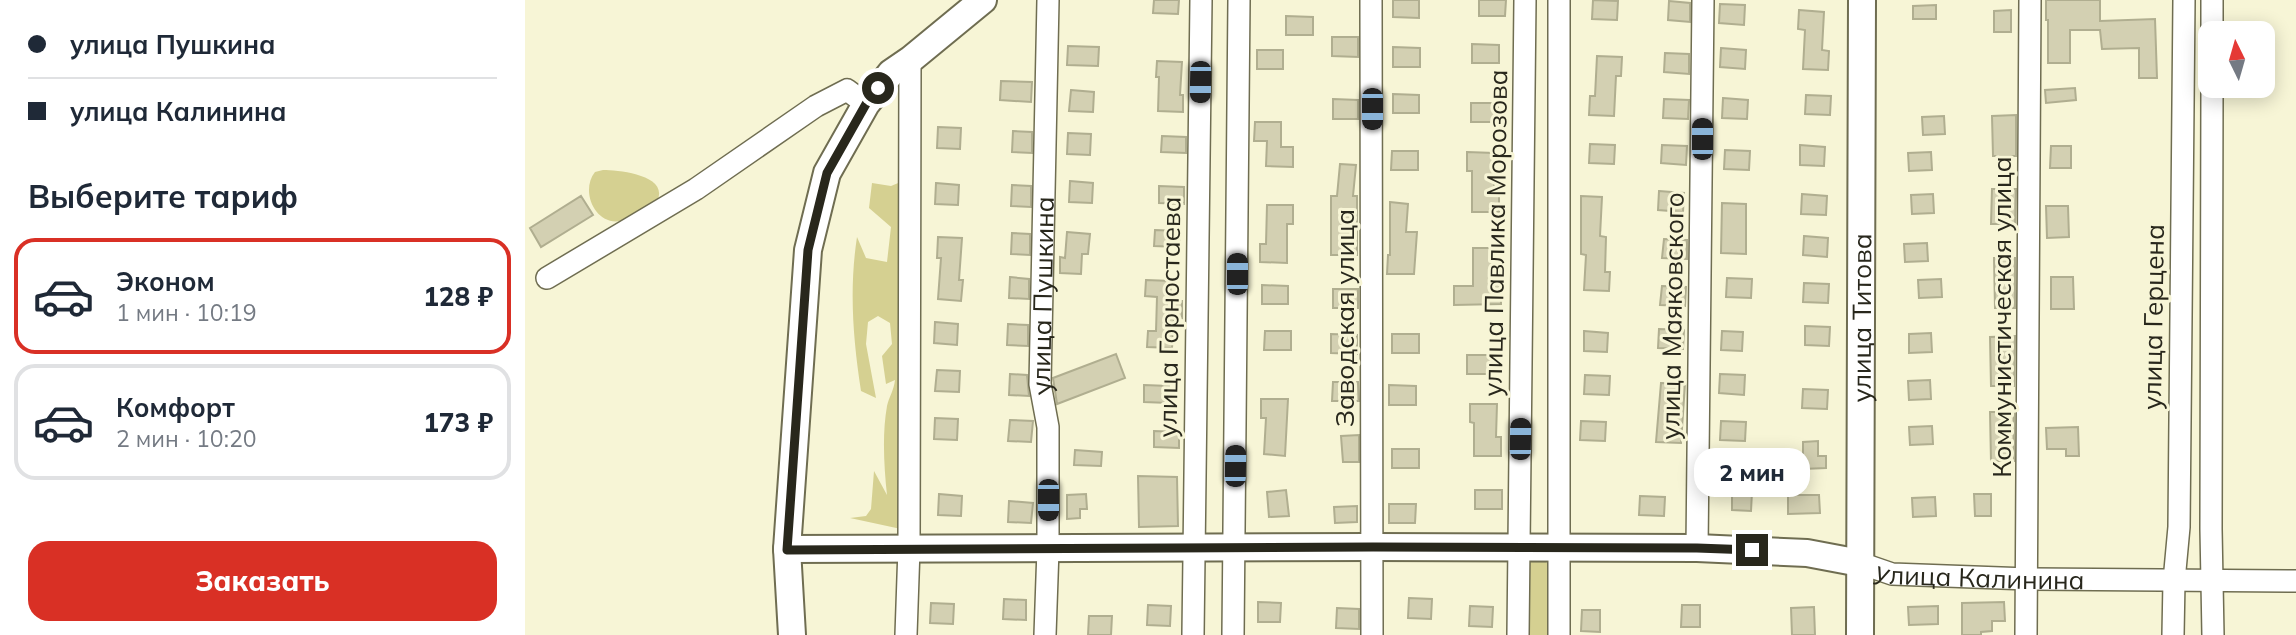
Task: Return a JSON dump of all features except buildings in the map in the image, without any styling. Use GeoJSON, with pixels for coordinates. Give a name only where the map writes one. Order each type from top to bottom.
{"type":"FeatureCollection","features":[{"type":"Feature","properties":{"kind":"main road"},"geometry":{"type":"LineString","coordinates":[[792,635],[787,550],[808,250],[827,173],[857,97],[983,0]]}},
{"type":"Feature","properties":{"kind":"main road","name":"улица Титова"},"geometry":{"type":"LineString","coordinates":[[1860,635],[1862,0]]}},
{"type":"Feature","properties":{"kind":"main road","name":"улица Калинина"},"geometry":{"type":"LineString","coordinates":[[787,550],[1697,548],[1807,553],[1860,563]]}},
{"type":"Feature","properties":{"kind":"street","name":"улица Пушкина"},"geometry":{"type":"LineString","coordinates":[[1045,635],[1048,427],[1040,384],[1048,0]]}},
{"type":"Feature","properties":{"kind":"street","name":"улица Горностаева"},"geometry":{"type":"LineString","coordinates":[[1193,635],[1201,0]]}},
{"type":"Feature","properties":{"kind":"street"},"geometry":{"type":"LineString","coordinates":[[1233,635],[1239,0]]}},
{"type":"Feature","properties":{"kind":"street","name":"Заводская улица"},"geometry":{"type":"LineString","coordinates":[[1371,0],[1372,635]]}},
{"type":"Feature","properties":{"kind":"street","name":"улица Павлика Морозова"},"geometry":{"type":"LineString","coordinates":[[1517,635],[1525,0]]}},
{"type":"Feature","properties":{"kind":"street"},"geometry":{"type":"LineString","coordinates":[[1559,0],[1559,635]]}},
{"type":"Feature","properties":{"kind":"street","name":"улица Маяковского"},"geometry":{"type":"LineString","coordinates":[[1697,548],[1703,0]]}},
{"type":"Feature","properties":{"kind":"street","name":"Коммунистическая улица"},"geometry":{"type":"LineString","coordinates":[[2026,635],[2030,0]]}},
{"type":"Feature","properties":{"kind":"street","name":"улица Герцена"},"geometry":{"type":"LineString","coordinates":[[2173,635],[2179,527],[2184,0]]}},
{"type":"Feature","properties":{"kind":"street"},"geometry":{"type":"LineString","coordinates":[[2212,0],[2212,21]]}},
{"type":"Feature","properties":{"kind":"street"},"geometry":{"type":"LineString","coordinates":[[900,66],[909,548],[906,635]]}},
{"type":"Feature","properties":{"kind":"street"},"geometry":{"type":"LineString","coordinates":[[547,278],[696,190],[815,106],[857,97]]}},
{"type":"Feature","properties":{"kind":"street"},"geometry":{"type":"LineString","coordinates":[[2212,98],[2213,635]]}},
{"type":"Feature","properties":{"kind":"street","name":"улица Калинина"},"geometry":{"type":"LineString","coordinates":[[1860,563],[1892,575],[2296,582]]}},
{"type":"Feature","properties":{"kind":"shaded area"},"geometry":{"type":"Polygon","coordinates":[[[620,171],[649,179],[659,191],[658,199],[628,219],[606,219],[593,207],[589,189],[595,172],[620,171]]]}},
{"type":"Feature","properties":{"kind":"shaded area"},"geometry":{"type":"Polygon","coordinates":[[[903,181],[901,529],[850,518],[866,516],[871,509],[874,471],[887,495],[884,428],[895,380],[886,384],[882,356],[892,344],[890,323],[878,316],[868,322],[866,344],[876,398],[861,391],[853,314],[857,237],[866,258],[887,262],[891,227],[869,208],[872,183],[891,186],[903,181]]]}},
{"type":"Feature","properties":{"kind":"shaded area"},"geometry":{"type":"Polygon","coordinates":[[[1545,559],[1551,572],[1548,635],[1523,635],[1526,569],[1532,560],[1545,559]]]}},
{"type":"Feature","properties":{"kind":"route"},"geometry":{"type":"LineString","coordinates":[[878,88],[827,173],[808,250],[794,485],[787,550],[1373,547],[1752,550]]}}]}
